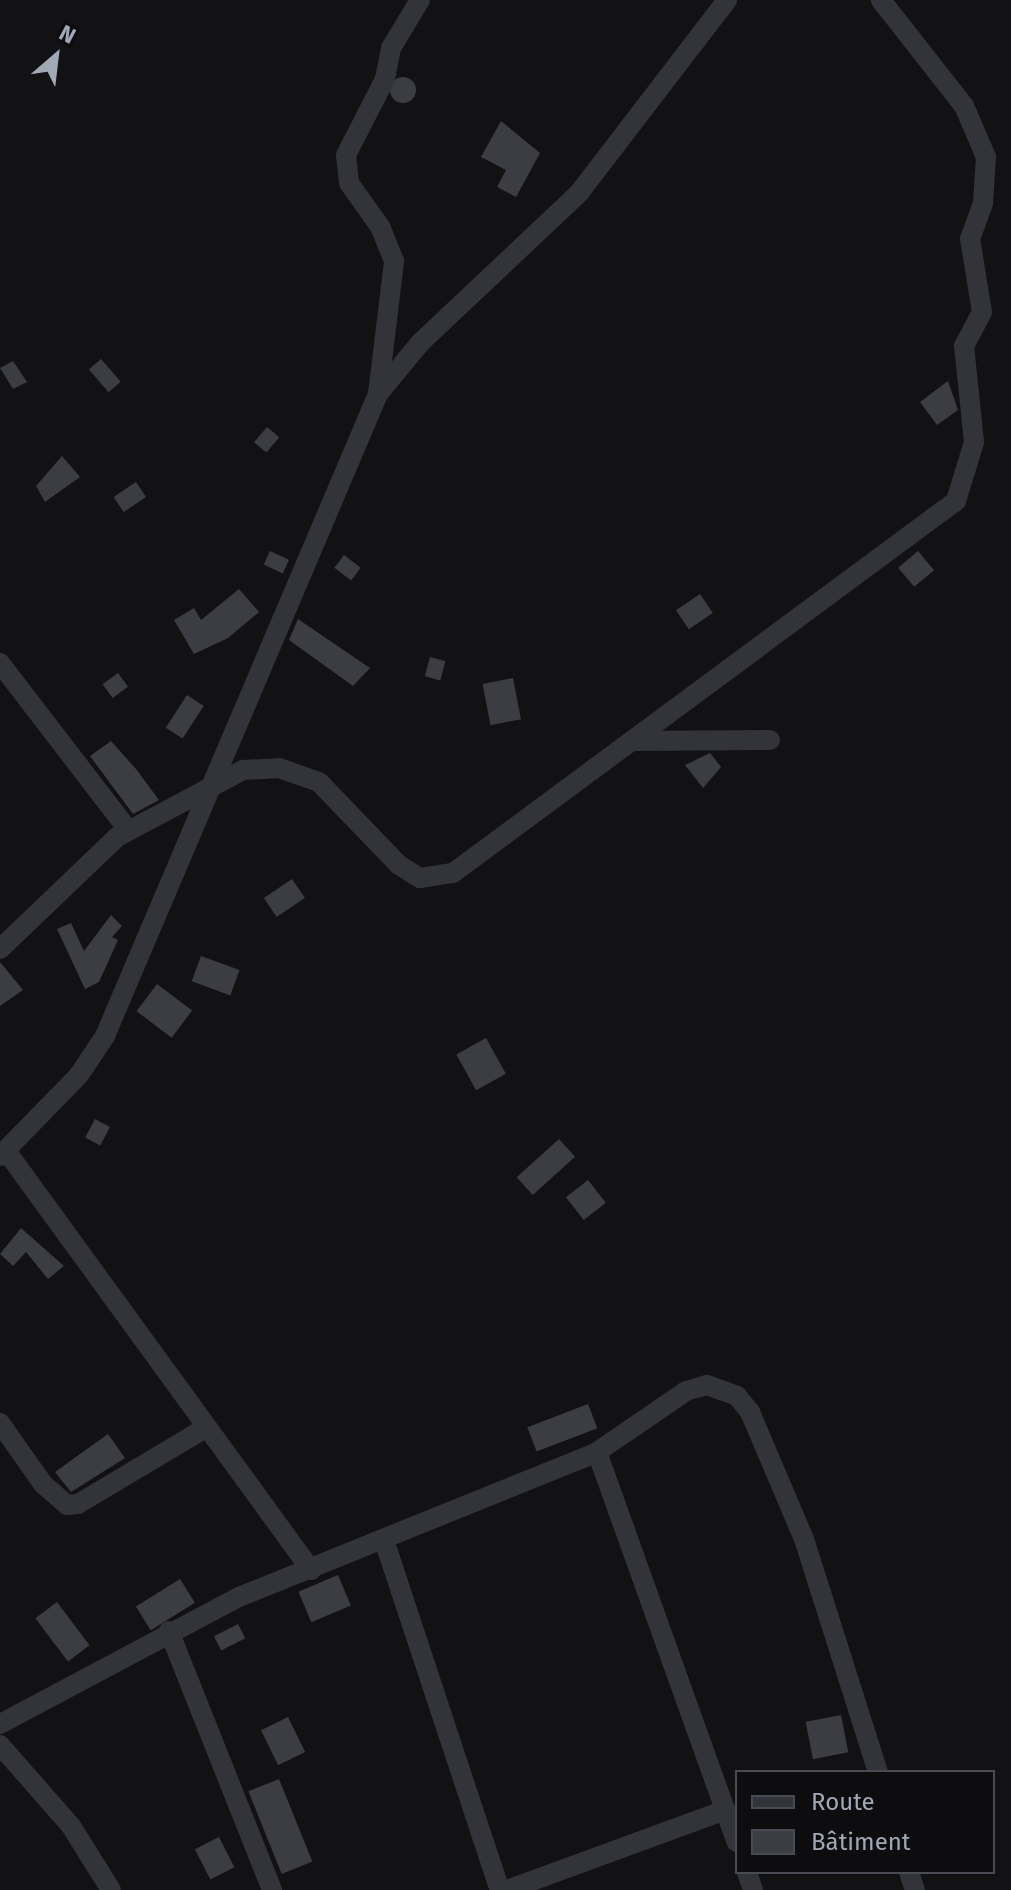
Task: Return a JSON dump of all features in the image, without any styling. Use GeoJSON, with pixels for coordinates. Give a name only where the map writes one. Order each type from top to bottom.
{"type":"FeatureCollection","features":[{"type":"Feature","properties":{"kind":"street"},"geometry":{"type":"LineString","coordinates":[[311,1570],[4,1154],[79,1075],[105,1036],[378,394],[394,261],[381,228],[349,183],[346,155],[385,79],[391,48],[420,0]]}},
{"type":"Feature","properties":{"kind":"street"},"geometry":{"type":"LineString","coordinates":[[378,394],[420,343],[579,193],[727,0]]}},
{"type":"Feature","properties":{"kind":"street"},"geometry":{"type":"LineString","coordinates":[[0,949],[128,830],[215,783],[259,768],[299,773],[319,782],[399,865],[435,880],[470,865],[956,501],[974,442],[964,346],[982,312],[970,239],[983,203],[986,157],[964,106],[881,0]]}},
{"type":"Feature","properties":{"kind":"street"},"geometry":{"type":"LineString","coordinates":[[0,663],[128,830]]}},
{"type":"Feature","properties":{"kind":"street"},"geometry":{"type":"LineString","coordinates":[[635,741],[770,740]]}},
{"type":"Feature","properties":{"kind":"street"},"geometry":{"type":"LineString","coordinates":[[0,1724],[169,1631],[597,1452],[686,1391],[707,1385],[737,1396],[804,1539],[877,1770]]}},
{"type":"Feature","properties":{"kind":"street"},"geometry":{"type":"LineString","coordinates":[[3,1438],[57,1500],[78,1504],[207,1427]]}},
{"type":"Feature","properties":{"kind":"street"},"geometry":{"type":"LineString","coordinates":[[597,1452],[735,1836]]}},
{"type":"Feature","properties":{"kind":"street"},"geometry":{"type":"LineString","coordinates":[[385,1543],[500,1890]]}},
{"type":"Feature","properties":{"kind":"street"},"geometry":{"type":"LineString","coordinates":[[169,1631],[272,1890]]}},
{"type":"Feature","properties":{"kind":"street"},"geometry":{"type":"LineString","coordinates":[[0,1745],[71,1826],[111,1890]]}},
{"type":"Feature","properties":{"kind":"street"},"geometry":{"type":"LineString","coordinates":[[507,1890],[726,1810]]}},
{"type":"Feature","properties":{"kind":"building"},"geometry":{"type":"Polygon","coordinates":[[[403,77],[412,81],[416,90],[412,99],[403,103],[394,99],[390,90],[394,81],[403,77]]]}},
{"type":"Feature","properties":{"kind":"building"},"geometry":{"type":"Polygon","coordinates":[[[501,121],[540,153],[516,197],[497,187],[506,170],[481,157],[501,121]]]}},
{"type":"Feature","properties":{"kind":"building"},"geometry":{"type":"Polygon","coordinates":[[[101,359],[121,382],[109,392],[89,369],[101,359]]]}},
{"type":"Feature","properties":{"kind":"building"},"geometry":{"type":"Polygon","coordinates":[[[13,361],[27,382],[13,389],[0,368],[13,361]]]}},
{"type":"Feature","properties":{"kind":"building"},"geometry":{"type":"Polygon","coordinates":[[[948,381],[958,410],[937,425],[920,402],[948,381]]]}},
{"type":"Feature","properties":{"kind":"building"},"geometry":{"type":"Polygon","coordinates":[[[267,427],[279,437],[266,453],[254,442],[267,427]]]}},
{"type":"Feature","properties":{"kind":"building"},"geometry":{"type":"Polygon","coordinates":[[[62,456],[80,477],[45,502],[36,486],[62,456]]]}},
{"type":"Feature","properties":{"kind":"building"},"geometry":{"type":"Polygon","coordinates":[[[136,482],[146,497],[124,512],[114,497],[136,482]]]}},
{"type":"Feature","properties":{"kind":"building"},"geometry":{"type":"Polygon","coordinates":[[[270,551],[289,560],[283,573],[264,565],[270,551]]]}},
{"type":"Feature","properties":{"kind":"building"},"geometry":{"type":"Polygon","coordinates":[[[918,551],[934,570],[914,587],[898,568],[918,551]]]}},
{"type":"Feature","properties":{"kind":"building"},"geometry":{"type":"Polygon","coordinates":[[[344,555],[361,568],[351,580],[334,568],[344,555]]]}},
{"type":"Feature","properties":{"kind":"building"},"geometry":{"type":"Polygon","coordinates":[[[239,589],[259,612],[228,638],[194,654],[174,620],[194,608],[201,620],[239,589]]]}},
{"type":"Feature","properties":{"kind":"building"},"geometry":{"type":"Polygon","coordinates":[[[700,594],[713,613],[689,629],[676,610],[700,594]]]}},
{"type":"Feature","properties":{"kind":"building"},"geometry":{"type":"Polygon","coordinates":[[[298,619],[370,668],[353,686],[289,640],[298,619]]]}},
{"type":"Feature","properties":{"kind":"building"},"geometry":{"type":"Polygon","coordinates":[[[430,657],[445,661],[440,680],[425,676],[430,657]]]}},
{"type":"Feature","properties":{"kind":"building"},"geometry":{"type":"Polygon","coordinates":[[[118,673],[128,687],[113,698],[103,684],[118,673]]]}},
{"type":"Feature","properties":{"kind":"building"},"geometry":{"type":"Polygon","coordinates":[[[513,678],[521,719],[491,725],[483,684],[513,678]]]}},
{"type":"Feature","properties":{"kind":"building"},"geometry":{"type":"Polygon","coordinates":[[[187,695],[204,706],[183,739],[166,728],[187,695]]]}},
{"type":"Feature","properties":{"kind":"building"},"geometry":{"type":"Polygon","coordinates":[[[111,741],[159,800],[133,814],[90,756],[111,741]]]}},
{"type":"Feature","properties":{"kind":"building"},"geometry":{"type":"Polygon","coordinates":[[[710,753],[721,767],[703,788],[685,765],[710,753]]]}},
{"type":"Feature","properties":{"kind":"building"},"geometry":{"type":"Polygon","coordinates":[[[292,879],[305,898],[277,917],[264,898],[292,879]]]}},
{"type":"Feature","properties":{"kind":"building"},"geometry":{"type":"Polygon","coordinates":[[[111,915],[122,926],[112,937],[118,940],[99,982],[85,989],[57,929],[71,923],[84,951],[111,915]]]}},
{"type":"Feature","properties":{"kind":"building"},"geometry":{"type":"Polygon","coordinates":[[[201,956],[240,970],[230,995],[192,981],[201,956]]]}},
{"type":"Feature","properties":{"kind":"building"},"geometry":{"type":"Polygon","coordinates":[[[0,962],[23,990],[0,1006],[0,962]]]}},
{"type":"Feature","properties":{"kind":"building"},"geometry":{"type":"Polygon","coordinates":[[[157,984],[192,1010],[172,1038],[137,1011],[157,984]]]}},
{"type":"Feature","properties":{"kind":"building"},"geometry":{"type":"Polygon","coordinates":[[[486,1038],[506,1074],[476,1090],[456,1054],[486,1038]]]}},
{"type":"Feature","properties":{"kind":"building"},"geometry":{"type":"Polygon","coordinates":[[[95,1119],[110,1127],[100,1146],[85,1138],[95,1119]]]}},
{"type":"Feature","properties":{"kind":"building"},"geometry":{"type":"Polygon","coordinates":[[[559,1139],[575,1157],[533,1195],[517,1177],[559,1139]]]}},
{"type":"Feature","properties":{"kind":"building"},"geometry":{"type":"Polygon","coordinates":[[[588,1180],[606,1203],[584,1220],[566,1197],[588,1180]]]}},
{"type":"Feature","properties":{"kind":"building"},"geometry":{"type":"Polygon","coordinates":[[[21,1228],[64,1266],[48,1279],[26,1252],[13,1266],[0,1254],[21,1228]]]}},
{"type":"Feature","properties":{"kind":"building"},"geometry":{"type":"Polygon","coordinates":[[[588,1404],[597,1428],[537,1452],[527,1427],[588,1404]]]}},
{"type":"Feature","properties":{"kind":"building"},"geometry":{"type":"Polygon","coordinates":[[[108,1434],[125,1458],[71,1492],[55,1472],[108,1434]]]}},
{"type":"Feature","properties":{"kind":"building"},"geometry":{"type":"Polygon","coordinates":[[[338,1575],[351,1605],[311,1622],[298,1592],[338,1575]]]}},
{"type":"Feature","properties":{"kind":"building"},"geometry":{"type":"Polygon","coordinates":[[[180,1579],[195,1603],[151,1630],[136,1607],[180,1579]]]}},
{"type":"Feature","properties":{"kind":"building"},"geometry":{"type":"Polygon","coordinates":[[[57,1602],[89,1645],[68,1661],[35,1618],[57,1602]]]}},
{"type":"Feature","properties":{"kind":"building"},"geometry":{"type":"Polygon","coordinates":[[[238,1624],[245,1638],[221,1651],[214,1636],[238,1624]]]}},
{"type":"Feature","properties":{"kind":"building"},"geometry":{"type":"Polygon","coordinates":[[[841,1715],[848,1752],[813,1759],[806,1722],[841,1715]]]}},
{"type":"Feature","properties":{"kind":"building"},"geometry":{"type":"Polygon","coordinates":[[[288,1717],[305,1752],[278,1765],[261,1730],[288,1717]]]}},
{"type":"Feature","properties":{"kind":"building"},"geometry":{"type":"Polygon","coordinates":[[[279,1779],[312,1862],[282,1874],[248,1791],[279,1779]]]}},
{"type":"Feature","properties":{"kind":"building"},"geometry":{"type":"Polygon","coordinates":[[[219,1837],[234,1867],[210,1880],[195,1849],[219,1837]]]}}]}
